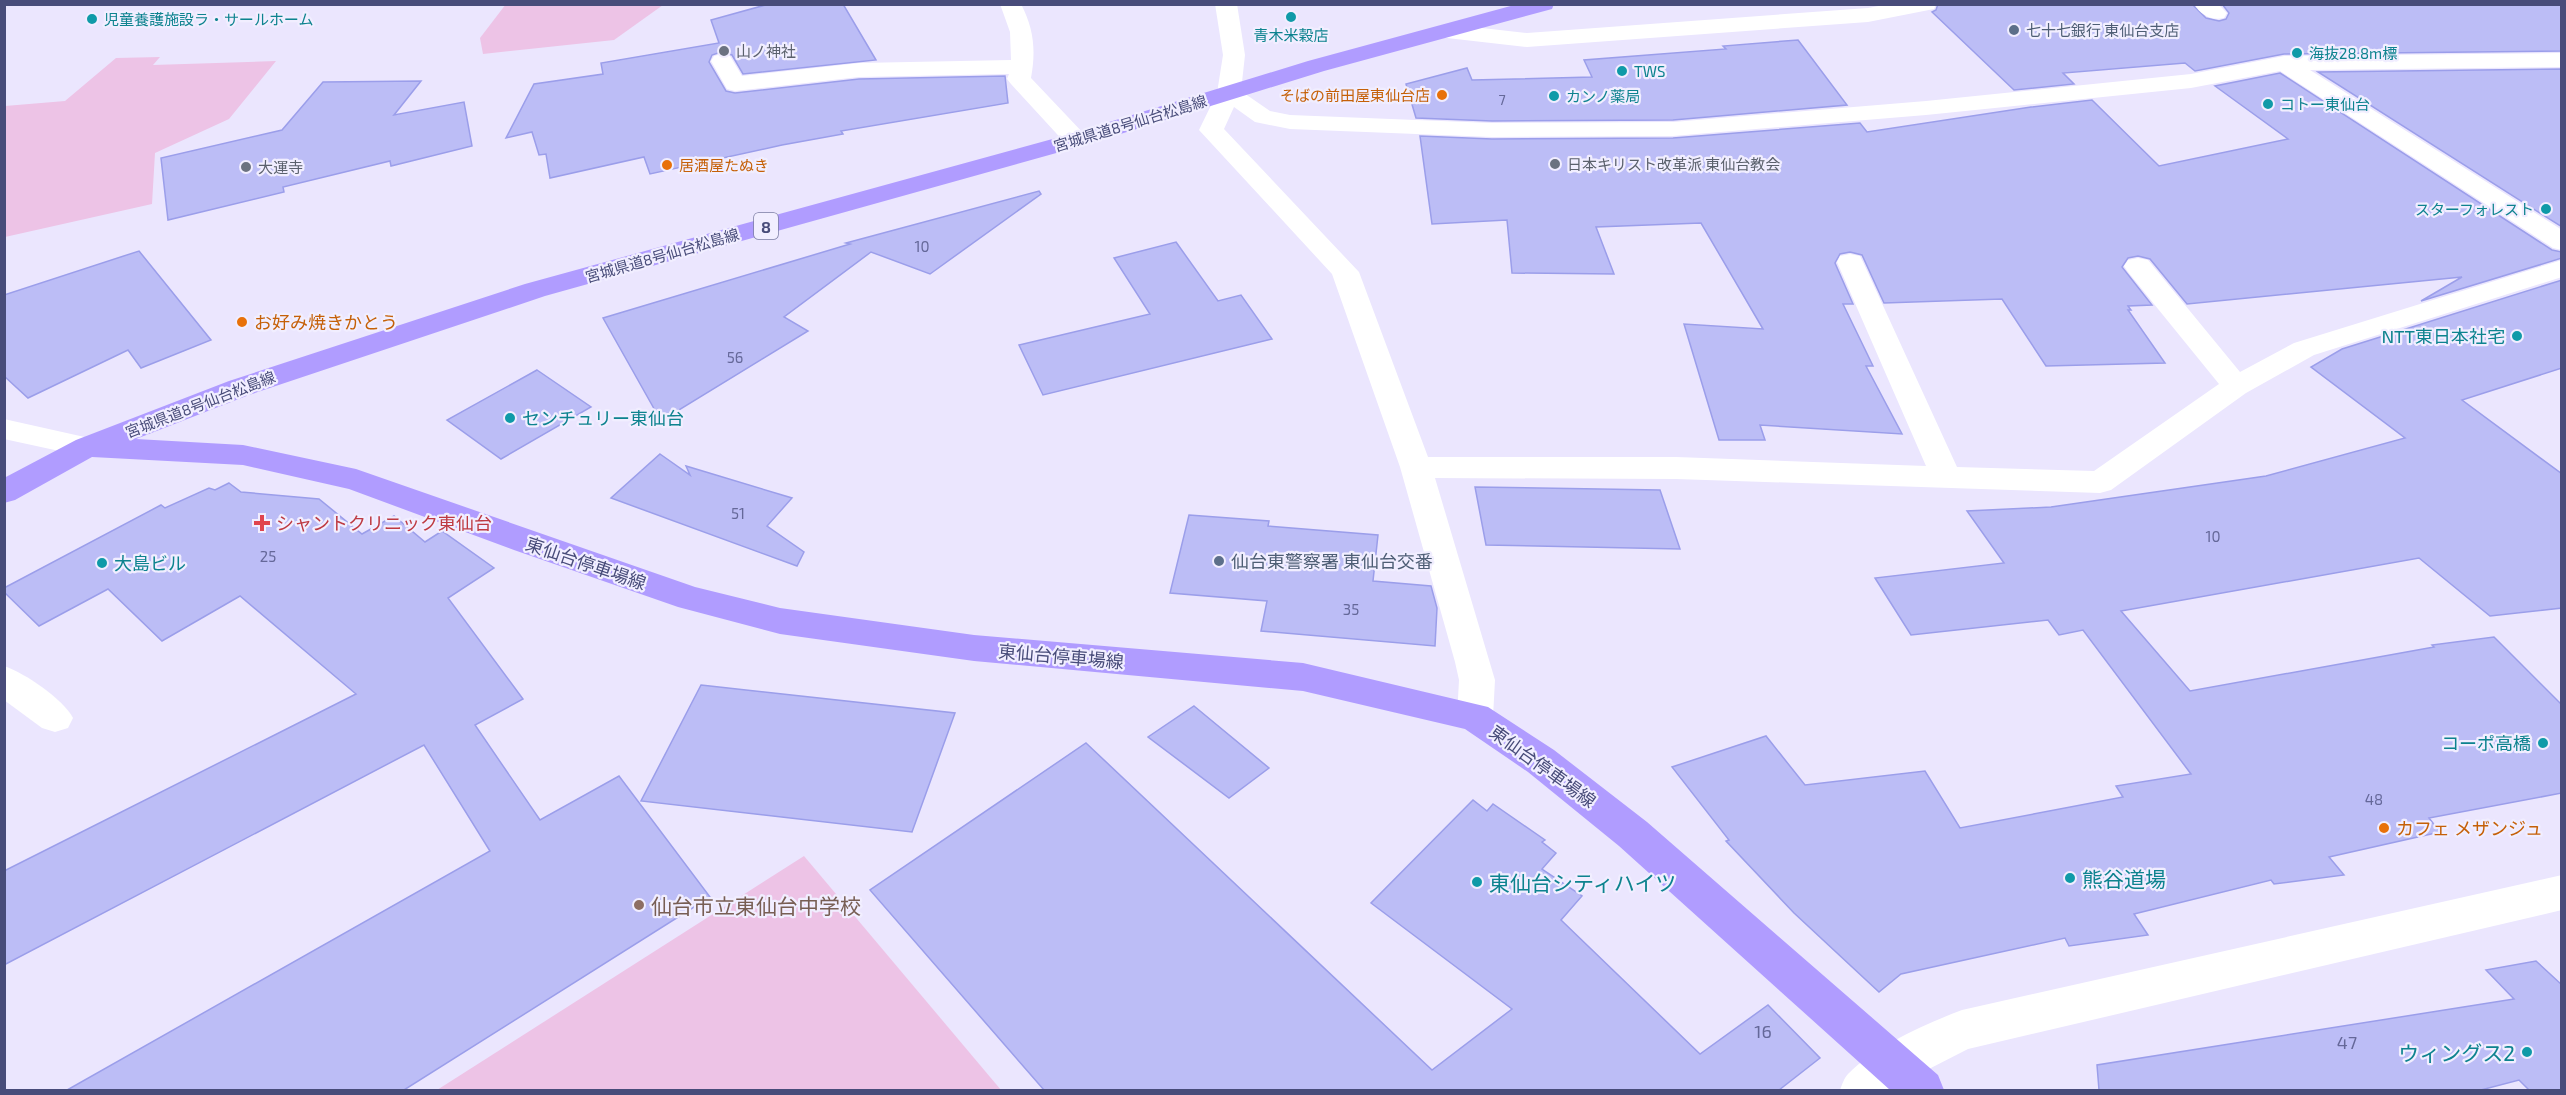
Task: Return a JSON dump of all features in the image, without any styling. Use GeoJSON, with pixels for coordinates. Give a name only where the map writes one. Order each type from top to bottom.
{"type":"FeatureCollection","features":[{"type":"Feature","properties":{"kind":"main road","name":"宮城県道8号仙台松島線"},"geometry":{"type":"LineString","coordinates":[[4,492],[87,447],[239,388],[535,290],[1076,140],[1229,93],[1544,4]]}},
{"type":"Feature","properties":{"kind":"main road","name":"東仙台停車場線"},"geometry":{"type":"LineString","coordinates":[[87,447],[243,455],[356,480],[526,543],[690,598],[780,621],[974,648],[1303,677],[1475,717],[1541,761],[1633,834],[1908,1078]]}},
{"type":"Feature","properties":{"kind":"street"},"geometry":{"type":"LineString","coordinates":[[1010,4],[1020,23],[1024,55],[1019,79],[1076,140]]}},
{"type":"Feature","properties":{"kind":"street"},"geometry":{"type":"LineString","coordinates":[[1226,4],[1234,55],[1229,93],[1211,130],[1345,272],[1416,467],[1475,671],[1477,680],[1475,717]]}},
{"type":"Feature","properties":{"kind":"street"},"geometry":{"type":"LineString","coordinates":[[1447,31],[1527,40],[1549,39],[1868,15],[1926,4]]}},
{"type":"Feature","properties":{"kind":"street"},"geometry":{"type":"LineString","coordinates":[[1229,93],[1263,117],[1290,122],[1492,130],[1673,129],[1926,108],[2191,81],[2284,63],[2562,60]]}},
{"type":"Feature","properties":{"kind":"street"},"geometry":{"type":"LineString","coordinates":[[722,62],[735,84],[860,70],[1022,67]]}},
{"type":"Feature","properties":{"kind":"street"},"geometry":{"type":"LineString","coordinates":[[2284,63],[2562,243]]}},
{"type":"Feature","properties":{"kind":"street"},"geometry":{"type":"LineString","coordinates":[[1850,262],[1946,476]]}},
{"type":"Feature","properties":{"kind":"street"},"geometry":{"type":"LineString","coordinates":[[2138,266],[2236,386]]}},
{"type":"Feature","properties":{"kind":"street"},"geometry":{"type":"LineString","coordinates":[[1416,467],[1676,468],[2100,482],[2236,386],[2304,349],[2562,268]]}},
{"type":"Feature","properties":{"kind":"street"},"geometry":{"type":"LineString","coordinates":[[4,429],[87,447]]}},
{"type":"Feature","properties":{"kind":"street"},"geometry":{"type":"LineString","coordinates":[[4,680],[55,718]]}},
{"type":"Feature","properties":{"kind":"street"},"geometry":{"type":"LineString","coordinates":[[1862,1090],[1908,1078],[1923,1047],[1962,1030],[2562,892]]}},
{"type":"Feature","properties":{"kind":"shaded area"},"geometry":{"type":"Polygon","coordinates":[[[506,4],[663,5],[614,40],[483,54],[480,38],[506,4]]]}},
{"type":"Feature","properties":{"kind":"shaded area"},"geometry":{"type":"Polygon","coordinates":[[[160,57],[153,65],[276,61],[229,119],[155,153],[152,204],[5,237],[5,106],[65,101],[116,58],[160,57]]]}},
{"type":"Feature","properties":{"kind":"shaded area"},"geometry":{"type":"Polygon","coordinates":[[[804,856],[1001,1090],[437,1090],[804,856]]]}},
{"type":"Feature","properties":{"kind":"building"},"geometry":{"type":"Polygon","coordinates":[[[769,4],[843,4],[876,60],[743,74],[732,55],[721,52],[712,55],[709,62],[726,91],[735,93],[859,79],[1005,76],[1008,103],[841,131],[843,134],[650,174],[644,157],[550,178],[546,154],[539,155],[532,132],[506,138],[534,84],[603,74],[601,63],[719,43],[711,20],[769,4]]]}},
{"type":"Feature","properties":{"kind":"building"},"geometry":{"type":"Polygon","coordinates":[[[1938,4],[2192,4],[2206,18],[2219,21],[2226,19],[2229,13],[2222,4],[2562,4],[2562,51],[2284,54],[2195,71],[2185,63],[2063,73],[2074,84],[2014,90],[1932,12],[1936,10],[1938,4]]]}},
{"type":"Feature","properties":{"kind":"building"},"geometry":{"type":"Polygon","coordinates":[[[1798,40],[1847,105],[1673,120],[1492,121],[1416,118],[1406,84],[1467,68],[1472,80],[1592,77],[1584,60],[1726,49],[1723,46],[1798,40]]]}},
{"type":"Feature","properties":{"kind":"building"},"geometry":{"type":"Polygon","coordinates":[[[2562,69],[2562,227],[2318,72],[2562,69]]]}},
{"type":"Feature","properties":{"kind":"building"},"geometry":{"type":"Polygon","coordinates":[[[2280,73],[2552,250],[2562,252],[2562,258],[2421,301],[2462,277],[2187,304],[2150,259],[2138,256],[2128,258],[2122,267],[2152,305],[2128,306],[2131,310],[2128,310],[2165,363],[2046,366],[2002,299],[1884,303],[1862,255],[1850,252],[1840,254],[1835,263],[1853,304],[1843,304],[1873,366],[1866,366],[1902,434],[1760,425],[1765,440],[1719,440],[1684,324],[1763,329],[1701,223],[1596,227],[1614,274],[1512,273],[1507,220],[1432,224],[1420,136],[1492,139],[1673,138],[1860,123],[1867,132],[2092,100],[2159,166],[2288,139],[2215,86],[2280,73]]]}},
{"type":"Feature","properties":{"kind":"building"},"geometry":{"type":"Polygon","coordinates":[[[421,81],[394,115],[464,102],[472,146],[391,166],[390,161],[283,187],[284,192],[168,220],[161,158],[282,130],[323,82],[421,81]]]}},
{"type":"Feature","properties":{"kind":"building"},"geometry":{"type":"Polygon","coordinates":[[[1039,191],[1041,194],[930,274],[871,252],[784,317],[808,331],[661,421],[603,318],[850,244],[846,243],[1039,191]]]}},
{"type":"Feature","properties":{"kind":"building"},"geometry":{"type":"Polygon","coordinates":[[[1176,242],[1218,301],[1241,295],[1272,339],[1043,395],[1019,345],[1150,314],[1114,258],[1176,242]]]}},
{"type":"Feature","properties":{"kind":"building"},"geometry":{"type":"Polygon","coordinates":[[[139,251],[211,340],[141,368],[128,350],[28,398],[4,376],[4,295],[139,251]]]}},
{"type":"Feature","properties":{"kind":"building"},"geometry":{"type":"Polygon","coordinates":[[[2562,280],[2562,368],[2462,400],[2562,474],[2562,608],[2490,616],[2419,558],[2121,611],[2190,691],[2434,647],[2432,645],[2494,637],[2562,705],[2562,793],[2429,818],[2440,832],[2329,857],[2344,875],[2274,884],[2271,880],[2134,914],[2148,935],[2069,946],[2065,938],[1901,974],[1879,992],[1794,913],[1726,841],[1729,840],[1672,767],[1766,736],[1805,785],[1925,771],[1960,828],[2123,797],[2116,786],[2191,774],[2083,630],[2059,635],[2048,620],[1911,635],[1875,578],[2004,563],[1967,511],[2051,507],[2266,476],[2405,438],[2311,367],[2342,349],[2562,280]]]}},
{"type":"Feature","properties":{"kind":"building","name":"センチュリー東仙台"},"geometry":{"type":"Polygon","coordinates":[[[537,370],[591,407],[501,459],[447,420],[537,370]]]}},
{"type":"Feature","properties":{"kind":"building"},"geometry":{"type":"Polygon","coordinates":[[[660,454],[690,475],[686,466],[792,498],[767,526],[804,552],[797,566],[611,498],[660,454]]]}},
{"type":"Feature","properties":{"kind":"building"},"geometry":{"type":"Polygon","coordinates":[[[229,483],[241,492],[319,499],[362,534],[394,516],[425,542],[442,531],[494,568],[448,598],[523,699],[475,725],[540,820],[619,776],[710,897],[404,1090],[67,1090],[490,851],[424,745],[4,965],[4,871],[356,694],[240,596],[162,641],[108,589],[39,626],[4,592],[4,588],[161,505],[165,508],[209,488],[215,490],[229,483]]]}},
{"type":"Feature","properties":{"kind":"building"},"geometry":{"type":"Polygon","coordinates":[[[1475,487],[1660,490],[1680,549],[1486,545],[1475,487]]]}},
{"type":"Feature","properties":{"kind":"building"},"geometry":{"type":"Polygon","coordinates":[[[1189,515],[1269,521],[1268,526],[1378,535],[1373,581],[1431,586],[1437,608],[1435,646],[1261,631],[1267,601],[1170,593],[1189,515]]]}},
{"type":"Feature","properties":{"kind":"building"},"geometry":{"type":"Polygon","coordinates":[[[701,685],[955,713],[912,832],[641,801],[701,685]]]}},
{"type":"Feature","properties":{"kind":"building"},"geometry":{"type":"Polygon","coordinates":[[[1194,706],[1269,768],[1229,798],[1148,737],[1194,706]]]}},
{"type":"Feature","properties":{"kind":"building"},"geometry":{"type":"Polygon","coordinates":[[[1086,743],[1432,1070],[1512,1009],[1371,903],[1473,800],[1487,811],[1493,804],[1545,840],[1542,842],[1556,853],[1542,869],[1582,896],[1561,920],[1700,1054],[1768,1005],[1820,1058],[1779,1090],[1044,1090],[870,890],[1086,743]]]}},
{"type":"Feature","properties":{"kind":"building"},"geometry":{"type":"Polygon","coordinates":[[[2536,961],[2562,985],[2562,1090],[2529,1090],[2519,1080],[2481,1090],[2099,1090],[2097,1065],[2514,999],[2486,970],[2536,961]]]}},
{"type":"Feature","properties":{"kind":"place","name":"青木米穀店"},"geometry":{"type":"Point","coordinates":[1291,17]}},
{"type":"Feature","properties":{"kind":"place","name":"児童養護施設ラ・サールホーム"},"geometry":{"type":"Point","coordinates":[92,19]}},
{"type":"Feature","properties":{"kind":"place","name":"七十七銀行 東仙台支店"},"geometry":{"type":"Point","coordinates":[2014,30]}},
{"type":"Feature","properties":{"kind":"place","name":"山ノ神社"},"geometry":{"type":"Point","coordinates":[724,51]}},
{"type":"Feature","properties":{"kind":"place","name":"海抜28.8m標"},"geometry":{"type":"Point","coordinates":[2297,53]}},
{"type":"Feature","properties":{"kind":"place","name":"TWS"},"geometry":{"type":"Point","coordinates":[1622,71]}},
{"type":"Feature","properties":{"kind":"place","name":"そばの前田屋東仙台店"},"geometry":{"type":"Point","coordinates":[1442,95]}},
{"type":"Feature","properties":{"kind":"place","name":"カンノ薬局"},"geometry":{"type":"Point","coordinates":[1554,96]}},
{"type":"Feature","properties":{"kind":"place","name":"コトー東仙台"},"geometry":{"type":"Point","coordinates":[2268,104]}},
{"type":"Feature","properties":{"kind":"place","name":"日本キリスト改革派 東仙台教会"},"geometry":{"type":"Point","coordinates":[1555,164]}},
{"type":"Feature","properties":{"kind":"place","name":"居酒屋たぬき"},"geometry":{"type":"Point","coordinates":[667,165]}},
{"type":"Feature","properties":{"kind":"place","name":"大運寺"},"geometry":{"type":"Point","coordinates":[246,167]}},
{"type":"Feature","properties":{"kind":"place","name":"スターフォレスト"},"geometry":{"type":"Point","coordinates":[2546,209]}},
{"type":"Feature","properties":{"kind":"place","name":"お好み焼きかとう"},"geometry":{"type":"Point","coordinates":[242,322]}},
{"type":"Feature","properties":{"kind":"place","name":"NTT東日本社宅"},"geometry":{"type":"Point","coordinates":[2517,336]}},
{"type":"Feature","properties":{"kind":"place","name":"センチュリー東仙台"},"geometry":{"type":"Point","coordinates":[510,418]}},
{"type":"Feature","properties":{"kind":"place","name":"シャントクリニック東仙台"},"geometry":{"type":"Point","coordinates":[262,523]}},
{"type":"Feature","properties":{"kind":"place","name":"仙台東警察署 東仙台交番"},"geometry":{"type":"Point","coordinates":[1219,561]}},
{"type":"Feature","properties":{"kind":"place","name":"大島ビル"},"geometry":{"type":"Point","coordinates":[102,563]}},
{"type":"Feature","properties":{"kind":"place","name":"コーポ高橋"},"geometry":{"type":"Point","coordinates":[2543,743]}},
{"type":"Feature","properties":{"kind":"place","name":"カフェ メザンジュ"},"geometry":{"type":"Point","coordinates":[2384,828]}},
{"type":"Feature","properties":{"kind":"place","name":"熊谷道場"},"geometry":{"type":"Point","coordinates":[2070,878]}},
{"type":"Feature","properties":{"kind":"place","name":"東仙台シティハイツ"},"geometry":{"type":"Point","coordinates":[1477,882]}},
{"type":"Feature","properties":{"kind":"place","name":"仙台市立東仙台中学校"},"geometry":{"type":"Point","coordinates":[639,905]}},
{"type":"Feature","properties":{"kind":"place","name":"ウィングス2"},"geometry":{"type":"Point","coordinates":[2527,1052]}}]}
